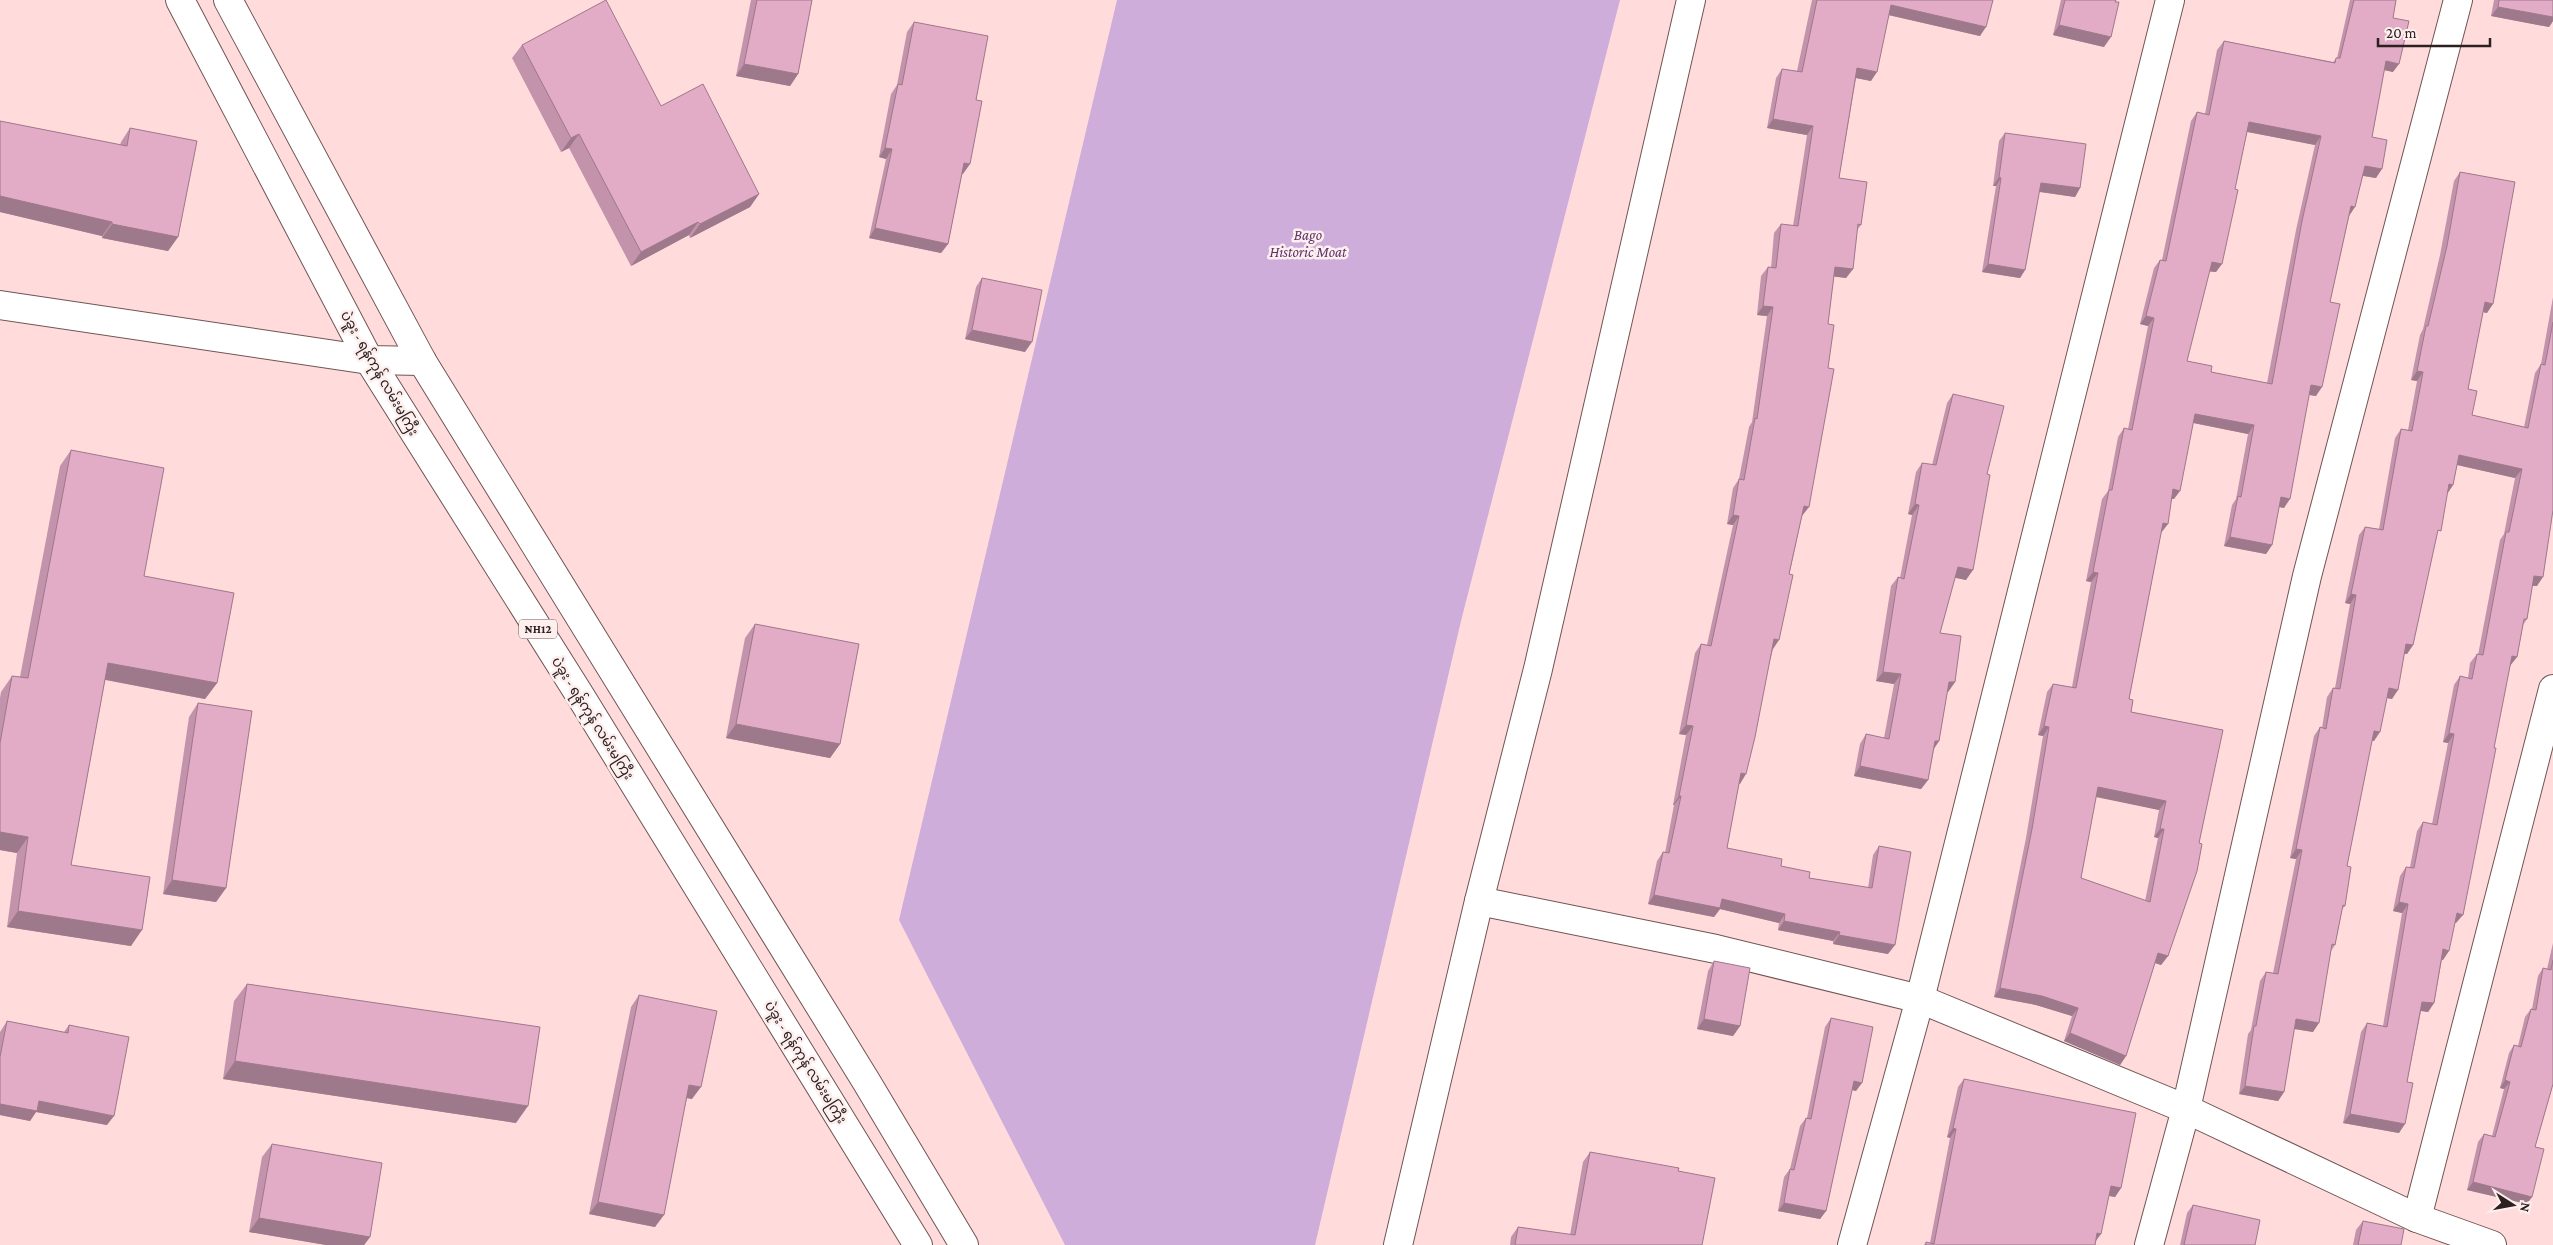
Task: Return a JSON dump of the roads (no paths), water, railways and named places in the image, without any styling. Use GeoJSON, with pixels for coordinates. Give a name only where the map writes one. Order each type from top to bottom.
{"type":"FeatureCollection","features":[{"type":"Feature","properties":{"kind":"main road","name":"ပဲခူး - ရန်ကုန် လမ်းမကြီး"},"geometry":{"type":"LineString","coordinates":[[180,0],[369,360],[586,705],[918,1245]]}},
{"type":"Feature","properties":{"kind":"main road","name":"NH12"},"geometry":{"type":"LineString","coordinates":[[228,0],[422,362],[866,1082],[964,1245]]}},
{"type":"Feature","properties":{"kind":"main road"},"geometry":{"type":"LineString","coordinates":[[1398,1245],[1479,901],[1538,669],[1691,0]]}},
{"type":"Feature","properties":{"kind":"main road"},"geometry":{"type":"LineString","coordinates":[[1852,1245],[1920,998],[2170,0]]}},
{"type":"Feature","properties":{"kind":"main road"},"geometry":{"type":"LineString","coordinates":[[2149,1245],[2186,1109],[2307,576],[2458,0]]}},
{"type":"Feature","properties":{"kind":"main road"},"geometry":{"type":"LineString","coordinates":[[0,305],[369,360],[422,362]]}},
{"type":"Feature","properties":{"kind":"main road"},"geometry":{"type":"LineString","coordinates":[[2417,1218],[2553,689]]}},
{"type":"Feature","properties":{"kind":"main road"},"geometry":{"type":"LineString","coordinates":[[1479,901],[1716,948],[1920,998],[2186,1109],[2417,1218],[2476,1242]]}},
{"type":"Feature","properties":{"kind":"water","name":"Bago Historic Moat"},"geometry":{"type":"Polygon","coordinates":[[[1117,0],[1620,0],[1461,621],[1315,1245],[1065,1245],[899,920],[1117,0]]]}}]}
